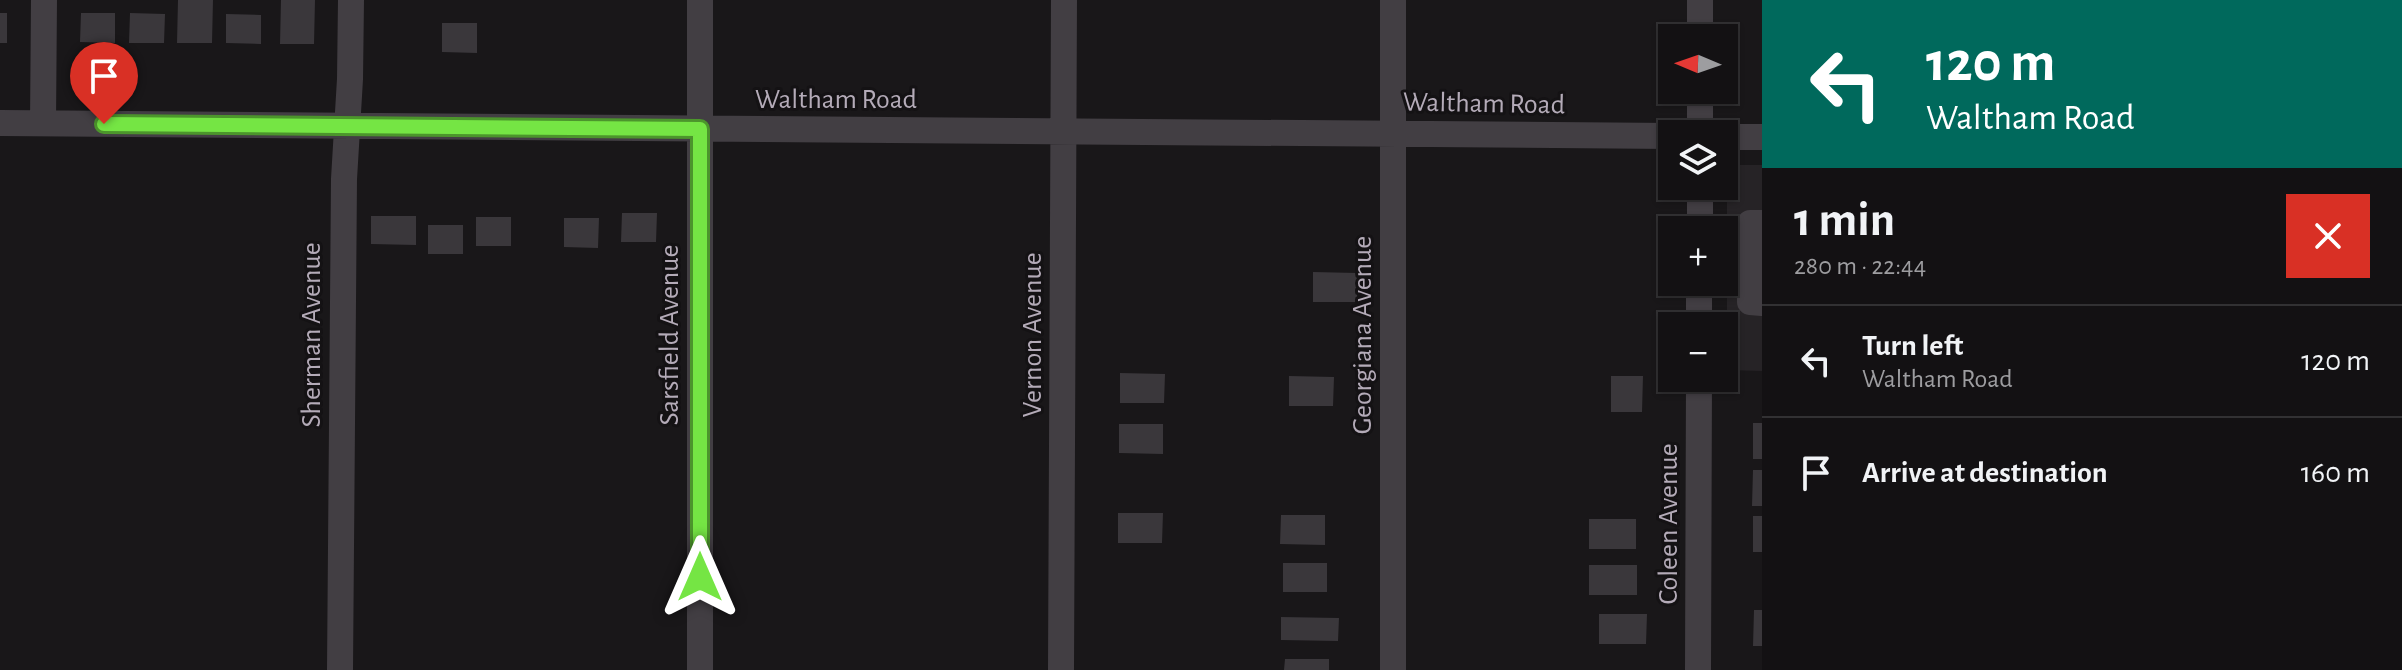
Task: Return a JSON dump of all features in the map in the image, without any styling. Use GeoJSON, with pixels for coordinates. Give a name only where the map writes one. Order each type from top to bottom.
{"type":"FeatureCollection","features":[{"type":"Feature","properties":{"kind":"street"},"geometry":{"type":"LineString","coordinates":[[43,123],[44,0]]}},
{"type":"Feature","properties":{"kind":"street","name":"Sherman Avenue"},"geometry":{"type":"LineString","coordinates":[[340,670],[344,179],[351,0]]}},
{"type":"Feature","properties":{"kind":"street","name":"Sarsfield Avenue"},"geometry":{"type":"LineString","coordinates":[[700,0],[700,670]]}},
{"type":"Feature","properties":{"kind":"street","name":"Vernon Avenue"},"geometry":{"type":"LineString","coordinates":[[1061,670],[1064,0]]}},
{"type":"Feature","properties":{"kind":"street","name":"Georgiana Avenue"},"geometry":{"type":"LineString","coordinates":[[1393,0],[1393,670]]}},
{"type":"Feature","properties":{"kind":"street"},"geometry":{"type":"LineString","coordinates":[[1700,0],[1700,24]]}},
{"type":"Feature","properties":{"kind":"street","name":"Waltham Road"},"geometry":{"type":"LineString","coordinates":[[0,123],[1658,136]]}},
{"type":"Feature","properties":{"kind":"street"},"geometry":{"type":"LineString","coordinates":[[1738,137],[1762,137]]}},
{"type":"Feature","properties":{"kind":"street"},"geometry":{"type":"LineString","coordinates":[[1758,219],[1750,302],[1762,303]]}},
{"type":"Feature","properties":{"kind":"street","name":"Coleen Avenue"},"geometry":{"type":"LineString","coordinates":[[1698,670],[1699,392]]}},
{"type":"Feature","properties":{"kind":"shaded area"},"geometry":{"type":"Polygon","coordinates":[[[1738,165],[1762,165],[1762,371],[1738,370],[1738,312],[1727,312],[1727,296],[1738,296],[1738,216],[1727,216],[1727,200],[1738,200],[1738,165]]]}},
{"type":"Feature","properties":{"kind":"building"},"geometry":{"type":"Polygon","coordinates":[[[178,0],[213,0],[212,43],[177,43],[178,0]]]}},
{"type":"Feature","properties":{"kind":"building"},"geometry":{"type":"Polygon","coordinates":[[[281,0],[315,0],[314,44],[280,44],[281,0]]]}},
{"type":"Feature","properties":{"kind":"building"},"geometry":{"type":"Polygon","coordinates":[[[0,13],[7,13],[7,43],[0,43],[0,13]]]}},
{"type":"Feature","properties":{"kind":"building"},"geometry":{"type":"Polygon","coordinates":[[[81,13],[115,13],[115,43],[80,42],[81,13]]]}},
{"type":"Feature","properties":{"kind":"building"},"geometry":{"type":"Polygon","coordinates":[[[130,13],[165,14],[164,43],[129,43],[130,13]]]}},
{"type":"Feature","properties":{"kind":"building"},"geometry":{"type":"Polygon","coordinates":[[[226,14],[261,15],[261,44],[226,43],[226,14]]]}},
{"type":"Feature","properties":{"kind":"building"},"geometry":{"type":"Polygon","coordinates":[[[442,23],[477,23],[477,53],[442,52],[442,23]]]}},
{"type":"Feature","properties":{"kind":"building"},"geometry":{"type":"Polygon","coordinates":[[[622,213],[657,213],[656,242],[621,242],[622,213]]]}},
{"type":"Feature","properties":{"kind":"building"},"geometry":{"type":"Polygon","coordinates":[[[371,216],[416,216],[416,245],[371,244],[371,216]]]}},
{"type":"Feature","properties":{"kind":"building"},"geometry":{"type":"Polygon","coordinates":[[[476,217],[511,217],[511,246],[476,246],[476,217]]]}},
{"type":"Feature","properties":{"kind":"building"},"geometry":{"type":"Polygon","coordinates":[[[564,218],[599,218],[598,248],[564,247],[564,218]]]}},
{"type":"Feature","properties":{"kind":"building"},"geometry":{"type":"Polygon","coordinates":[[[428,225],[463,225],[463,254],[428,254],[428,225]]]}},
{"type":"Feature","properties":{"kind":"building"},"geometry":{"type":"Polygon","coordinates":[[[1313,272],[1357,273],[1357,302],[1313,302],[1313,272]]]}},
{"type":"Feature","properties":{"kind":"building"},"geometry":{"type":"Polygon","coordinates":[[[1120,373],[1165,374],[1164,403],[1120,403],[1120,373]]]}},
{"type":"Feature","properties":{"kind":"building"},"geometry":{"type":"Polygon","coordinates":[[[1289,376],[1334,377],[1333,406],[1289,406],[1289,376]]]}},
{"type":"Feature","properties":{"kind":"building"},"geometry":{"type":"Polygon","coordinates":[[[1611,376],[1643,376],[1642,412],[1611,412],[1611,376]]]}},
{"type":"Feature","properties":{"kind":"building"},"geometry":{"type":"Polygon","coordinates":[[[1753,423],[1762,423],[1762,459],[1753,459],[1753,423]]]}},
{"type":"Feature","properties":{"kind":"building"},"geometry":{"type":"Polygon","coordinates":[[[1119,424],[1163,424],[1163,454],[1119,453],[1119,424]]]}},
{"type":"Feature","properties":{"kind":"building"},"geometry":{"type":"Polygon","coordinates":[[[1753,470],[1762,470],[1762,506],[1752,506],[1753,470]]]}},
{"type":"Feature","properties":{"kind":"building"},"geometry":{"type":"Polygon","coordinates":[[[1118,513],[1163,513],[1162,543],[1118,543],[1118,513]]]}},
{"type":"Feature","properties":{"kind":"building"},"geometry":{"type":"Polygon","coordinates":[[[1281,515],[1325,515],[1325,545],[1280,544],[1281,515]]]}},
{"type":"Feature","properties":{"kind":"building"},"geometry":{"type":"Polygon","coordinates":[[[1753,516],[1762,516],[1762,552],[1753,552],[1753,516]]]}},
{"type":"Feature","properties":{"kind":"building"},"geometry":{"type":"Polygon","coordinates":[[[1589,519],[1636,519],[1636,549],[1589,549],[1589,519]]]}},
{"type":"Feature","properties":{"kind":"building"},"geometry":{"type":"Polygon","coordinates":[[[1283,563],[1327,563],[1327,592],[1283,592],[1283,563]]]}},
{"type":"Feature","properties":{"kind":"building"},"geometry":{"type":"Polygon","coordinates":[[[1589,565],[1637,565],[1637,595],[1589,595],[1589,565]]]}},
{"type":"Feature","properties":{"kind":"building"},"geometry":{"type":"Polygon","coordinates":[[[1754,610],[1762,610],[1762,646],[1753,646],[1754,610]]]}},
{"type":"Feature","properties":{"kind":"building"},"geometry":{"type":"Polygon","coordinates":[[[1599,614],[1647,614],[1646,644],[1599,644],[1599,614]]]}},
{"type":"Feature","properties":{"kind":"building"},"geometry":{"type":"Polygon","coordinates":[[[1281,617],[1339,618],[1338,641],[1281,640],[1281,617]]]}},
{"type":"Feature","properties":{"kind":"building"},"geometry":{"type":"Polygon","coordinates":[[[1285,659],[1329,659],[1329,670],[1284,670],[1285,659]]]}},
{"type":"Feature","properties":{"kind":"route"},"geometry":{"type":"LineString","coordinates":[[104,124],[700,129],[700,577]]}}]}
